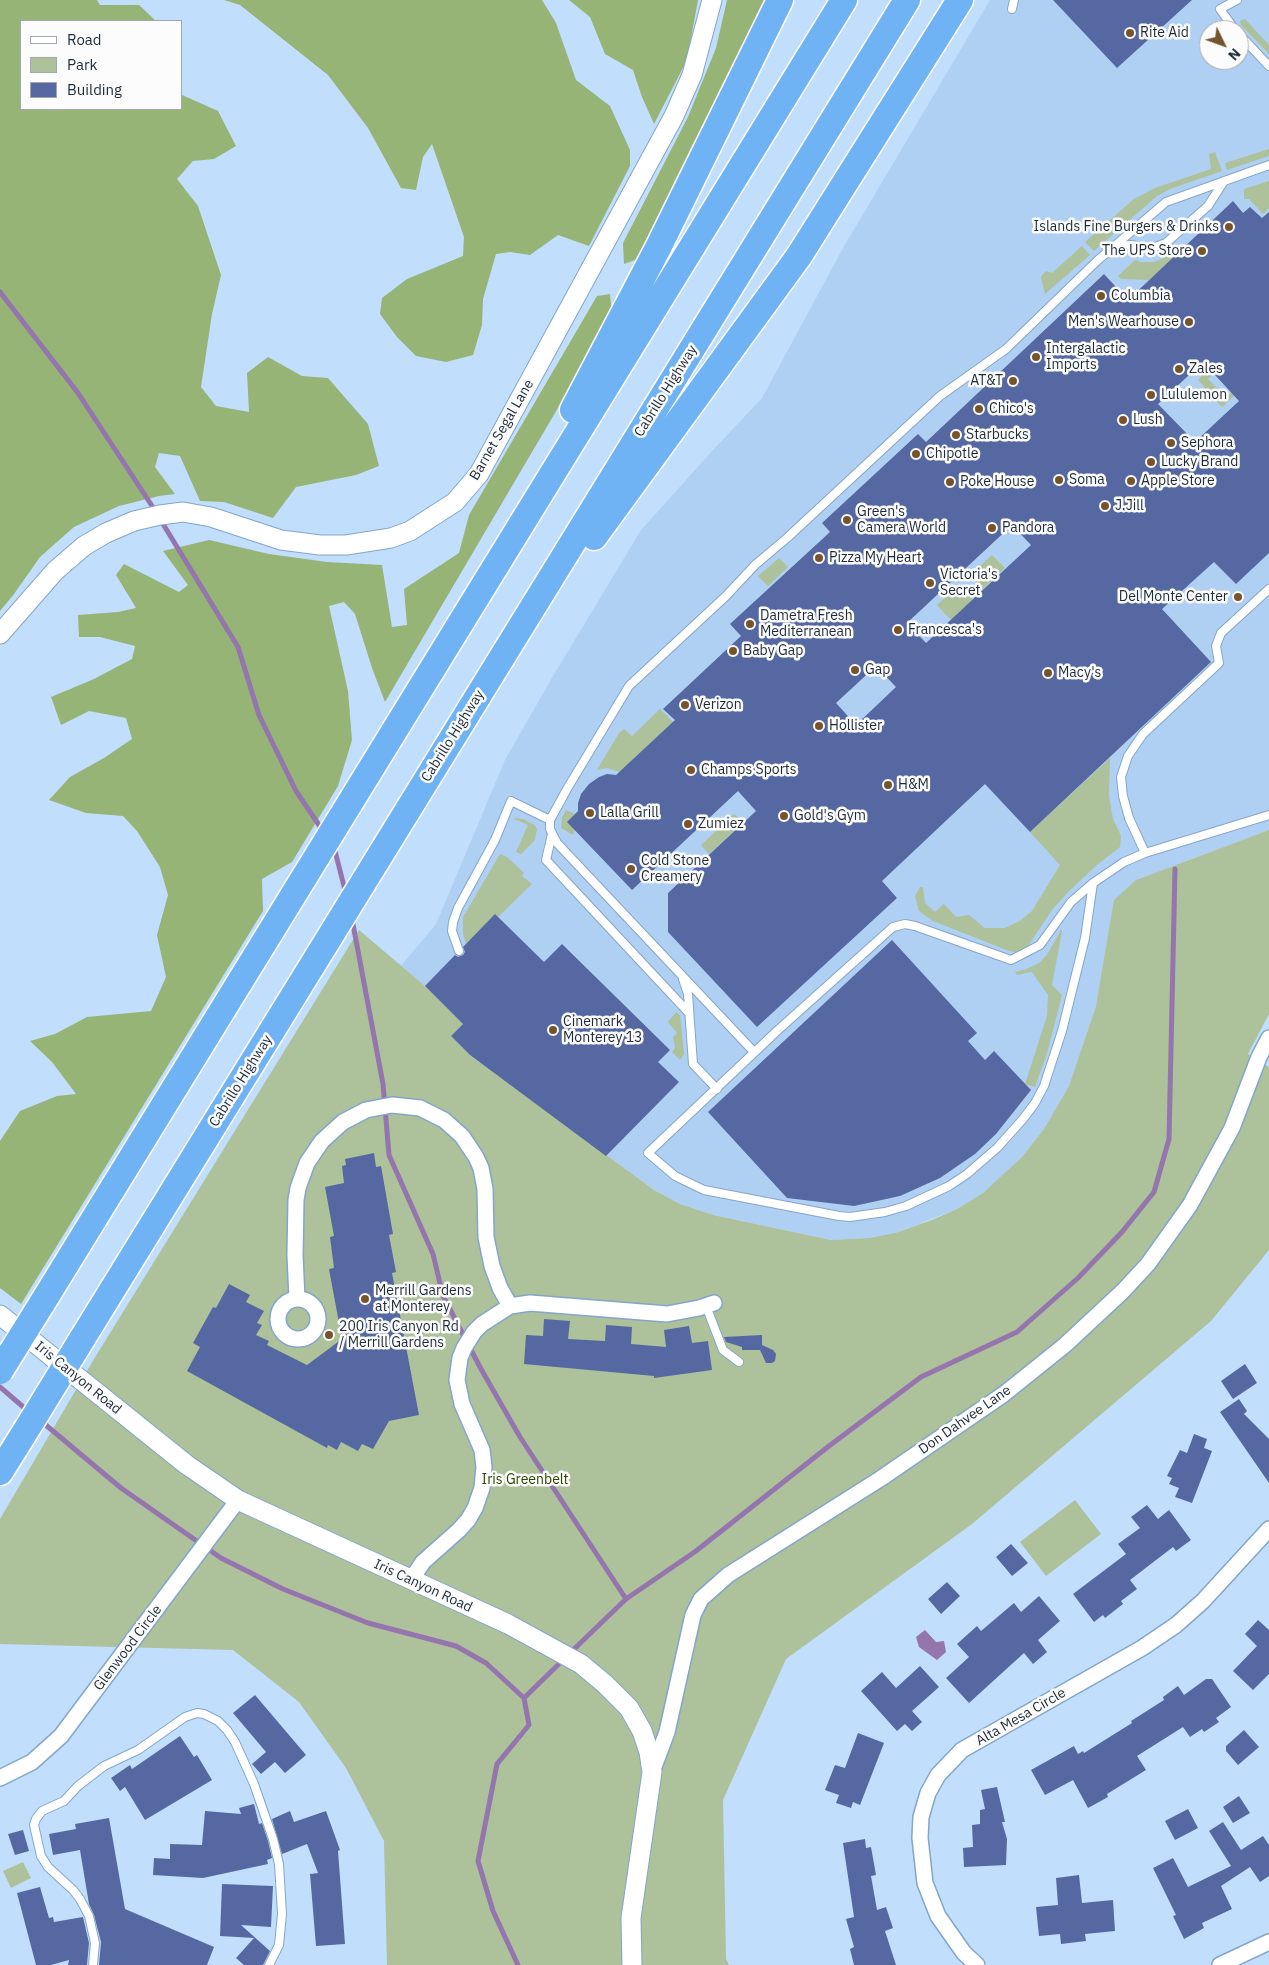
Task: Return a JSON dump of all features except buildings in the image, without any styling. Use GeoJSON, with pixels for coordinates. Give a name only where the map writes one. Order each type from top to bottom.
{"type":"FeatureCollection","features":[{"type":"Feature","properties":{"kind":"highway"},"geometry":{"type":"LineString","coordinates":[[453,636],[642,279],[780,0]]}},
{"type":"Feature","properties":{"kind":"highway"},"geometry":{"type":"LineString","coordinates":[[0,1370],[844,0]]}},
{"type":"Feature","properties":{"kind":"highway","name":"Cabrillo Highway"},"geometry":{"type":"LineString","coordinates":[[0,1472],[907,0]]}},
{"type":"Feature","properties":{"kind":"highway"},"geometry":{"type":"LineString","coordinates":[[544,588],[594,537],[784,278],[827,214],[960,0]]}},
{"type":"Feature","properties":{"kind":"street","name":"Barnet Segal Lane"},"geometry":{"type":"LineString","coordinates":[[0,634],[55,571],[84,546],[106,533],[134,521],[183,512],[211,517],[281,540],[320,545],[346,545],[391,538],[410,531],[455,502],[479,474],[674,116],[692,75],[712,0]]}},
{"type":"Feature","properties":{"kind":"street","name":"Don Dahvee Lane"},"geometry":{"type":"LineString","coordinates":[[652,1772],[667,1732],[693,1614],[702,1599],[728,1575],[880,1480],[1004,1394],[1065,1345],[1123,1291],[1148,1264],[1190,1205],[1232,1128],[1259,1057],[1269,1038]]}},
{"type":"Feature","properties":{"kind":"street"},"geometry":{"type":"LineString","coordinates":[[297,1299],[295,1256],[296,1200],[298,1188],[307,1163],[322,1141],[343,1122],[366,1110],[392,1105],[420,1108],[444,1120],[462,1136],[476,1157],[481,1168],[485,1189],[486,1237],[492,1266],[500,1288],[510,1306]]}},
{"type":"Feature","properties":{"kind":"street"},"geometry":{"type":"LineString","coordinates":[[411,1580],[423,1562],[459,1530],[475,1508],[479,1497],[484,1477],[483,1459],[480,1443],[459,1393],[458,1368],[464,1348],[474,1332],[492,1317],[510,1306],[530,1303],[667,1314],[710,1304]]}},
{"type":"Feature","properties":{"kind":"street","name":"Iris Canyon Road"},"geometry":{"type":"LineString","coordinates":[[0,1315],[186,1465],[238,1500],[508,1624],[581,1664],[629,1708],[642,1731],[649,1752],[652,1772],[631,1918],[632,1965]]}},
{"type":"Feature","properties":{"kind":"street","name":"Glenwood Circle"},"geometry":{"type":"LineString","coordinates":[[0,1778],[32,1762],[61,1736],[238,1500]]}},
{"type":"Feature","properties":{"kind":"street","name":"Alta Mesa Circle"},"geometry":{"type":"LineString","coordinates":[[978,1965],[964,1953],[938,1916],[925,1883],[920,1838],[921,1817],[928,1793],[938,1775],[962,1750],[1142,1648],[1176,1625],[1203,1601],[1269,1529]]}},
{"type":"Feature","properties":{"kind":"street"},"geometry":{"type":"LineString","coordinates":[[1220,1965],[1269,1942]]}},
{"type":"Feature","properties":{"kind":"lane"},"geometry":{"type":"LineString","coordinates":[[1012,9],[1014,0]]}},
{"type":"Feature","properties":{"kind":"lane"},"geometry":{"type":"LineString","coordinates":[[1228,20],[1220,9],[1238,0]]}},
{"type":"Feature","properties":{"kind":"lane"},"geometry":{"type":"LineString","coordinates":[[1249,45],[1269,66]]}},
{"type":"Feature","properties":{"kind":"lane"},"geometry":{"type":"LineString","coordinates":[[689,1013],[546,860],[552,834],[550,820],[629,686],[726,596],[755,565],[788,538],[940,396],[1006,349],[1051,304],[1114,246],[1166,202],[1269,165]]}},
{"type":"Feature","properties":{"kind":"lane"},"geometry":{"type":"LineString","coordinates":[[1114,246],[1132,245],[1150,249],[1166,243],[1208,206],[1224,181]]}},
{"type":"Feature","properties":{"kind":"lane"},"geometry":{"type":"LineString","coordinates":[[1144,853],[1122,796],[1121,777],[1128,756],[1143,734],[1220,663],[1216,653],[1217,639],[1221,633],[1269,589]]}},
{"type":"Feature","properties":{"kind":"lane"},"geometry":{"type":"LineString","coordinates":[[459,951],[452,931],[453,922],[458,908],[494,840],[511,801],[550,820]]}},
{"type":"Feature","properties":{"kind":"lane"},"geometry":{"type":"LineString","coordinates":[[1093,883],[1083,947],[1062,1031],[1044,1086],[1023,1120],[997,1148],[967,1174],[949,1186],[906,1206],[885,1212],[850,1217],[704,1190],[669,1172],[648,1153],[754,1052],[893,927],[904,924],[915,926],[1011,960],[1040,945],[1071,902],[1093,883],[1124,862],[1144,853],[1269,815]]}},
{"type":"Feature","properties":{"kind":"lane"},"geometry":{"type":"LineString","coordinates":[[552,834],[563,850],[754,1052]]}},
{"type":"Feature","properties":{"kind":"lane"},"geometry":{"type":"LineString","coordinates":[[683,977],[688,994],[693,1064],[716,1089]]}},
{"type":"Feature","properties":{"kind":"lane"},"geometry":{"type":"LineString","coordinates":[[710,1304],[723,1350],[739,1362]]}},
{"type":"Feature","properties":{"kind":"lane"},"geometry":{"type":"LineString","coordinates":[[93,1965],[95,1943],[89,1916],[73,1890],[48,1867],[41,1856],[34,1825],[36,1819],[42,1811],[64,1802],[78,1786],[104,1766],[138,1750],[185,1717],[197,1713],[204,1714],[218,1721],[235,1742],[254,1784],[273,1838],[279,1864],[282,1914],[279,1944],[268,1965]]}},
{"type":"Feature","properties":{"kind":"shaded area"},"geometry":{"type":"Polygon","coordinates":[[[990,0],[1269,0],[1269,830],[1136,880],[1106,957],[1096,1006],[1069,1086],[1044,1129],[1022,1157],[983,1193],[957,1209],[895,1233],[869,1238],[831,1240],[713,1215],[680,1204],[654,1190],[470,1055],[451,1036],[462,1024],[425,986],[401,966],[436,924],[505,760],[641,530],[762,398],[843,248],[990,0]]]}},
{"type":"Feature","properties":{"kind":"shaded area"},"geometry":{"type":"Polygon","coordinates":[[[925,1630],[936,1642],[944,1641],[946,1652],[937,1660],[919,1647],[916,1637],[925,1630]]]}},
{"type":"Feature","properties":{"kind":"green space"},"geometry":{"type":"Polygon","coordinates":[[[0,0],[97,0],[100,5],[139,5],[155,20],[20,20],[20,110],[182,110],[182,95],[218,111],[236,146],[214,159],[193,161],[177,179],[198,206],[221,275],[212,314],[201,387],[216,406],[249,412],[247,373],[268,357],[302,376],[328,378],[368,424],[379,466],[356,475],[296,487],[273,518],[224,502],[200,501],[180,456],[159,453],[155,467],[175,494],[119,506],[74,527],[40,557],[0,611],[0,0]]]}},
{"type":"Feature","properties":{"kind":"green space"},"geometry":{"type":"Polygon","coordinates":[[[224,0],[542,0],[556,23],[576,80],[610,106],[630,150],[630,166],[589,246],[558,235],[530,255],[510,252],[496,254],[483,299],[482,325],[473,355],[446,362],[416,356],[397,337],[380,314],[382,298],[407,279],[463,256],[464,237],[432,144],[423,157],[416,190],[401,188],[368,128],[328,75],[240,5],[224,0]]]}},
{"type":"Feature","properties":{"kind":"green space"},"geometry":{"type":"Polygon","coordinates":[[[569,0],[698,0],[687,60],[654,124],[633,70],[605,54],[590,17],[569,0]]]}},
{"type":"Feature","properties":{"kind":"green space"},"geometry":{"type":"Polygon","coordinates":[[[727,0],[764,0],[731,75],[638,259],[624,264],[623,243],[688,117],[716,48],[727,0]]]}},
{"type":"Feature","properties":{"kind":"green space"},"geometry":{"type":"Polygon","coordinates":[[[1249,23],[1269,45],[1269,54],[1249,33],[1249,23]]]}},
{"type":"Feature","properties":{"kind":"green space"},"geometry":{"type":"Polygon","coordinates":[[[1269,149],[1269,156],[1227,170],[1225,163],[1269,149]]]}},
{"type":"Feature","properties":{"kind":"green space"},"geometry":{"type":"Polygon","coordinates":[[[1215,152],[1222,171],[1170,189],[1157,196],[1094,251],[1085,242],[1134,199],[1155,188],[1211,169],[1209,154],[1215,152]]]}},
{"type":"Feature","properties":{"kind":"green space"},"geometry":{"type":"Polygon","coordinates":[[[1269,181],[1269,208],[1263,214],[1249,199],[1244,199],[1244,189],[1269,181]]]}},
{"type":"Feature","properties":{"kind":"green space"},"geometry":{"type":"Polygon","coordinates":[[[1082,246],[1090,255],[1045,294],[1041,277],[1046,271],[1052,273],[1082,246]]]}},
{"type":"Feature","properties":{"kind":"green space"},"geometry":{"type":"Polygon","coordinates":[[[1171,255],[1173,258],[1149,280],[1121,279],[1118,276],[1135,260],[1154,262],[1171,255]]]}},
{"type":"Feature","properties":{"kind":"green space"},"geometry":{"type":"Polygon","coordinates":[[[610,294],[612,316],[385,702],[355,614],[344,602],[329,606],[348,691],[352,740],[338,786],[292,862],[262,879],[263,911],[21,1304],[0,1288],[0,1141],[20,1111],[57,1096],[76,1094],[52,1062],[30,1041],[55,1034],[87,1017],[151,1011],[166,977],[157,935],[168,895],[160,867],[137,831],[123,816],[86,813],[49,800],[70,777],[104,758],[132,739],[126,718],[89,711],[61,725],[51,697],[94,679],[132,659],[135,646],[100,637],[79,637],[78,615],[118,612],[136,608],[116,575],[124,564],[179,592],[188,585],[163,551],[209,540],[269,554],[327,562],[382,565],[392,627],[407,625],[404,589],[459,553],[469,515],[597,296],[610,294]]]}},
{"type":"Feature","properties":{"kind":"green space"},"geometry":{"type":"Polygon","coordinates":[[[1208,369],[1213,374],[1208,379],[1226,397],[1244,380],[1261,371],[1222,407],[1198,380],[1208,369]]]}},
{"type":"Feature","properties":{"kind":"green space"},"geometry":{"type":"Polygon","coordinates":[[[992,555],[1005,568],[983,589],[970,575],[992,555]]]}},
{"type":"Feature","properties":{"kind":"green space"},"geometry":{"type":"Polygon","coordinates":[[[779,558],[788,567],[768,586],[758,576],[779,558]]]}},
{"type":"Feature","properties":{"kind":"green space"},"geometry":{"type":"Polygon","coordinates":[[[960,584],[973,599],[951,620],[937,605],[960,584]]]}},
{"type":"Feature","properties":{"kind":"green space"},"geometry":{"type":"Polygon","coordinates":[[[660,709],[673,722],[620,772],[607,768],[597,770],[619,733],[624,729],[632,736],[660,709]]]}},
{"type":"Feature","properties":{"kind":"green space"},"geometry":{"type":"Polygon","coordinates":[[[1110,758],[1109,796],[1113,819],[1121,836],[1120,847],[1098,864],[1068,892],[1052,910],[1026,949],[1015,952],[1009,951],[933,921],[919,911],[915,896],[920,887],[923,887],[925,903],[935,912],[944,904],[956,917],[969,915],[985,928],[1005,928],[1020,921],[1032,911],[1060,865],[1030,832],[1110,758]]]}},
{"type":"Feature","properties":{"kind":"green space"},"geometry":{"type":"Polygon","coordinates":[[[566,810],[575,814],[568,822],[575,829],[573,835],[561,828],[562,817],[566,810]]]}},
{"type":"Feature","properties":{"kind":"green space"},"geometry":{"type":"Polygon","coordinates":[[[734,814],[744,822],[709,854],[701,845],[734,814]]]}},
{"type":"Feature","properties":{"kind":"green space"},"geometry":{"type":"Polygon","coordinates":[[[516,818],[535,825],[537,829],[535,840],[521,854],[516,852],[528,825],[514,819],[516,818]]]}},
{"type":"Feature","properties":{"kind":"green space","name":"Iris Greenbelt"},"geometry":{"type":"Polygon","coordinates":[[[1269,830],[1269,1014],[1248,1054],[1269,1067],[1269,1250],[1211,1321],[972,1524],[786,1659],[723,1800],[726,1959],[729,1965],[387,1965],[384,1841],[346,1768],[299,1702],[233,1650],[0,1644],[0,1519],[94,1359],[359,930],[425,986],[463,1024],[451,1036],[470,1055],[654,1190],[680,1204],[713,1215],[831,1240],[869,1238],[895,1233],[932,1220],[957,1209],[983,1193],[1022,1157],[1044,1129],[1069,1086],[1096,1006],[1114,900],[1136,880],[1269,830]]]}},
{"type":"Feature","properties":{"kind":"green space"},"geometry":{"type":"Polygon","coordinates":[[[500,854],[507,857],[524,873],[522,876],[532,884],[498,917],[466,944],[463,934],[463,917],[500,854]]]}},
{"type":"Feature","properties":{"kind":"green space"},"geometry":{"type":"Polygon","coordinates":[[[1061,930],[1052,985],[1062,995],[1047,1053],[1035,1087],[1025,1084],[1047,1016],[1048,995],[1032,972],[1017,975],[1015,972],[1039,963],[1047,955],[1061,930]]]}},
{"type":"Feature","properties":{"kind":"green space"},"geometry":{"type":"Polygon","coordinates":[[[676,1012],[680,1015],[684,1054],[680,1060],[672,1052],[675,1048],[673,1037],[677,1033],[668,1022],[676,1012]]]}},
{"type":"Feature","properties":{"kind":"green space"},"geometry":{"type":"Polygon","coordinates":[[[1075,1500],[1101,1534],[1046,1576],[1020,1542],[1075,1500]]]}},
{"type":"Feature","properties":{"kind":"green space"},"geometry":{"type":"Polygon","coordinates":[[[23,1862],[31,1878],[11,1888],[3,1871],[23,1862]]]}},
{"type":"Feature","properties":{"kind":"waterway"},"geometry":{"type":"LineString","coordinates":[[0,292],[78,393],[156,512]]}},
{"type":"Feature","properties":{"kind":"waterway"},"geometry":{"type":"LineString","coordinates":[[160,519],[238,647],[259,715],[296,791],[323,831]]}},
{"type":"Feature","properties":{"kind":"waterway"},"geometry":{"type":"LineString","coordinates":[[334,847],[346,894]]}},
{"type":"Feature","properties":{"kind":"waterway"},"geometry":{"type":"LineString","coordinates":[[570,1653],[626,1599],[696,1551],[829,1446],[921,1377],[1017,1332],[1078,1278],[1122,1232],[1154,1192],[1169,1139],[1175,869]]}},
{"type":"Feature","properties":{"kind":"waterway"},"geometry":{"type":"LineString","coordinates":[[352,919],[383,1084],[389,1155],[433,1254],[443,1296],[481,1369],[520,1437],[626,1599]]}},
{"type":"Feature","properties":{"kind":"waterway"},"geometry":{"type":"LineString","coordinates":[[0,1387],[28,1411]]}},
{"type":"Feature","properties":{"kind":"waterway"},"geometry":{"type":"LineString","coordinates":[[41,1421],[121,1488],[221,1558],[283,1589],[368,1623],[456,1646],[486,1663],[524,1698],[529,1725],[497,1764],[478,1861],[493,1911],[518,1965]]}},
{"type":"Feature","properties":{"kind":"waterway"},"geometry":{"type":"LineString","coordinates":[[524,1698],[564,1659]]}},
{"type":"Feature","properties":{"kind":"place","name":"Rite Aid"},"geometry":{"type":"Point","coordinates":[1130,33]}},
{"type":"Feature","properties":{"kind":"place","name":"Islands Fine Burgers & Drinks"},"geometry":{"type":"Point","coordinates":[1229,227]}},
{"type":"Feature","properties":{"kind":"place","name":"The UPS Store"},"geometry":{"type":"Point","coordinates":[1202,251]}},
{"type":"Feature","properties":{"kind":"place","name":"Columbia"},"geometry":{"type":"Point","coordinates":[1101,296]}},
{"type":"Feature","properties":{"kind":"place","name":"Men's Wearhouse"},"geometry":{"type":"Point","coordinates":[1189,322]}},
{"type":"Feature","properties":{"kind":"place","name":"Intergalactic Imports"},"geometry":{"type":"Point","coordinates":[1036,357]}},
{"type":"Feature","properties":{"kind":"place","name":"Zales"},"geometry":{"type":"Point","coordinates":[1179,369]}},
{"type":"Feature","properties":{"kind":"place","name":"AT&T"},"geometry":{"type":"Point","coordinates":[1013,381]}},
{"type":"Feature","properties":{"kind":"place","name":"Lululemon"},"geometry":{"type":"Point","coordinates":[1151,395]}},
{"type":"Feature","properties":{"kind":"place","name":"Chico's"},"geometry":{"type":"Point","coordinates":[979,409]}},
{"type":"Feature","properties":{"kind":"place","name":"Lush"},"geometry":{"type":"Point","coordinates":[1123,420]}},
{"type":"Feature","properties":{"kind":"place","name":"Starbucks"},"geometry":{"type":"Point","coordinates":[956,435]}},
{"type":"Feature","properties":{"kind":"place","name":"Sephora"},"geometry":{"type":"Point","coordinates":[1171,443]}},
{"type":"Feature","properties":{"kind":"place","name":"Chipotle"},"geometry":{"type":"Point","coordinates":[916,454]}},
{"type":"Feature","properties":{"kind":"place","name":"Lucky Brand"},"geometry":{"type":"Point","coordinates":[1151,462]}},
{"type":"Feature","properties":{"kind":"place","name":"Soma"},"geometry":{"type":"Point","coordinates":[1059,480]}},
{"type":"Feature","properties":{"kind":"place","name":"Apple Store"},"geometry":{"type":"Point","coordinates":[1131,481]}},
{"type":"Feature","properties":{"kind":"place","name":"Poke House"},"geometry":{"type":"Point","coordinates":[950,482]}},
{"type":"Feature","properties":{"kind":"place","name":"J.Jill"},"geometry":{"type":"Point","coordinates":[1105,506]}},
{"type":"Feature","properties":{"kind":"place","name":"Green's Camera World"},"geometry":{"type":"Point","coordinates":[847,520]}},
{"type":"Feature","properties":{"kind":"place","name":"Pandora"},"geometry":{"type":"Point","coordinates":[992,528]}},
{"type":"Feature","properties":{"kind":"place","name":"Pizza My Heart"},"geometry":{"type":"Point","coordinates":[819,558]}},
{"type":"Feature","properties":{"kind":"place","name":"Victoria's Secret"},"geometry":{"type":"Point","coordinates":[930,583]}},
{"type":"Feature","properties":{"kind":"place","name":"Del Monte Center"},"geometry":{"type":"Point","coordinates":[1238,597]}},
{"type":"Feature","properties":{"kind":"place","name":"Dametra Fresh Mediterranean"},"geometry":{"type":"Point","coordinates":[750,624]}},
{"type":"Feature","properties":{"kind":"place","name":"Francesca's"},"geometry":{"type":"Point","coordinates":[898,630]}},
{"type":"Feature","properties":{"kind":"place","name":"Baby Gap"},"geometry":{"type":"Point","coordinates":[733,651]}},
{"type":"Feature","properties":{"kind":"place","name":"Gap"},"geometry":{"type":"Point","coordinates":[855,670]}},
{"type":"Feature","properties":{"kind":"place","name":"Macy's"},"geometry":{"type":"Point","coordinates":[1048,673]}},
{"type":"Feature","properties":{"kind":"place","name":"Verizon"},"geometry":{"type":"Point","coordinates":[685,705]}},
{"type":"Feature","properties":{"kind":"place","name":"Hollister"},"geometry":{"type":"Point","coordinates":[819,726]}},
{"type":"Feature","properties":{"kind":"place","name":"Champs Sports"},"geometry":{"type":"Point","coordinates":[691,770]}},
{"type":"Feature","properties":{"kind":"place","name":"H&M"},"geometry":{"type":"Point","coordinates":[888,785]}},
{"type":"Feature","properties":{"kind":"place","name":"Lalla Grill"},"geometry":{"type":"Point","coordinates":[590,813]}},
{"type":"Feature","properties":{"kind":"place","name":"Gold's Gym"},"geometry":{"type":"Point","coordinates":[784,816]}},
{"type":"Feature","properties":{"kind":"place","name":"Zumiez"},"geometry":{"type":"Point","coordinates":[688,824]}},
{"type":"Feature","properties":{"kind":"place","name":"Cold Stone Creamery"},"geometry":{"type":"Point","coordinates":[631,869]}},
{"type":"Feature","properties":{"kind":"place","name":"Cinemark Monterey 13"},"geometry":{"type":"Point","coordinates":[553,1030]}},
{"type":"Feature","properties":{"kind":"place","name":"Merrill Gardens at Monterey"},"geometry":{"type":"Point","coordinates":[365,1299]}},
{"type":"Feature","properties":{"kind":"place","name":"200 Iris Canyon Rd / Merrill Gardens"},"geometry":{"type":"Point","coordinates":[329,1335]}}]}
